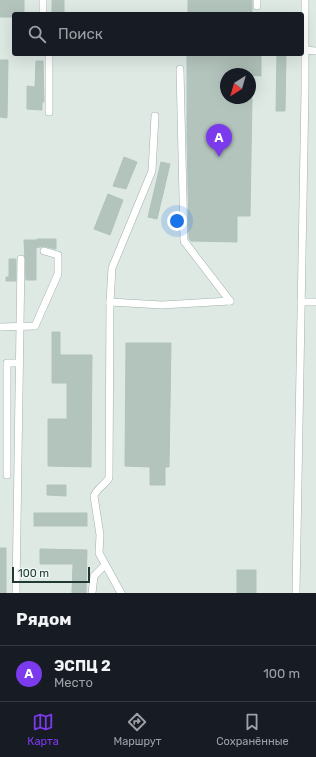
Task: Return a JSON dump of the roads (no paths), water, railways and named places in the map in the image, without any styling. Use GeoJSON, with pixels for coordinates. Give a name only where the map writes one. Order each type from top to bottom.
{"type":"FeatureCollection","features":[{"type":"Feature","properties":{"kind":"street"},"geometry":{"type":"LineString","coordinates":[[43,0],[43,12]]}},
{"type":"Feature","properties":{"kind":"street"},"geometry":{"type":"LineString","coordinates":[[296,593],[305,0]]}},
{"type":"Feature","properties":{"kind":"street"},"geometry":{"type":"LineString","coordinates":[[305,50],[316,50]]}},
{"type":"Feature","properties":{"kind":"street"},"geometry":{"type":"LineString","coordinates":[[49,56],[49,112]]}},
{"type":"Feature","properties":{"kind":"street"},"geometry":{"type":"LineString","coordinates":[[110,302],[162,304],[230,301],[184,242],[180,69]]}},
{"type":"Feature","properties":{"kind":"street"},"geometry":{"type":"LineString","coordinates":[[121,593],[99,553],[100,535],[94,496],[109,478],[110,302],[112,268],[152,170],[155,116]]}},
{"type":"Feature","properties":{"kind":"street"},"geometry":{"type":"LineString","coordinates":[[0,327],[35,326],[58,274],[58,255],[44,251]]}},
{"type":"Feature","properties":{"kind":"street"},"geometry":{"type":"LineString","coordinates":[[16,593],[21,259]]}},
{"type":"Feature","properties":{"kind":"street"},"geometry":{"type":"LineString","coordinates":[[301,302],[316,302]]}},
{"type":"Feature","properties":{"kind":"street"},"geometry":{"type":"LineString","coordinates":[[7,475],[8,363],[19,363]]}},
{"type":"Feature","properties":{"kind":"street"},"geometry":{"type":"LineString","coordinates":[[92,593],[94,576],[105,565]]}},
{"type":"Feature","properties":{"kind":"place","name":"ЭСПЦ 2"},"geometry":{"type":"Point","coordinates":[219,157]}}]}
